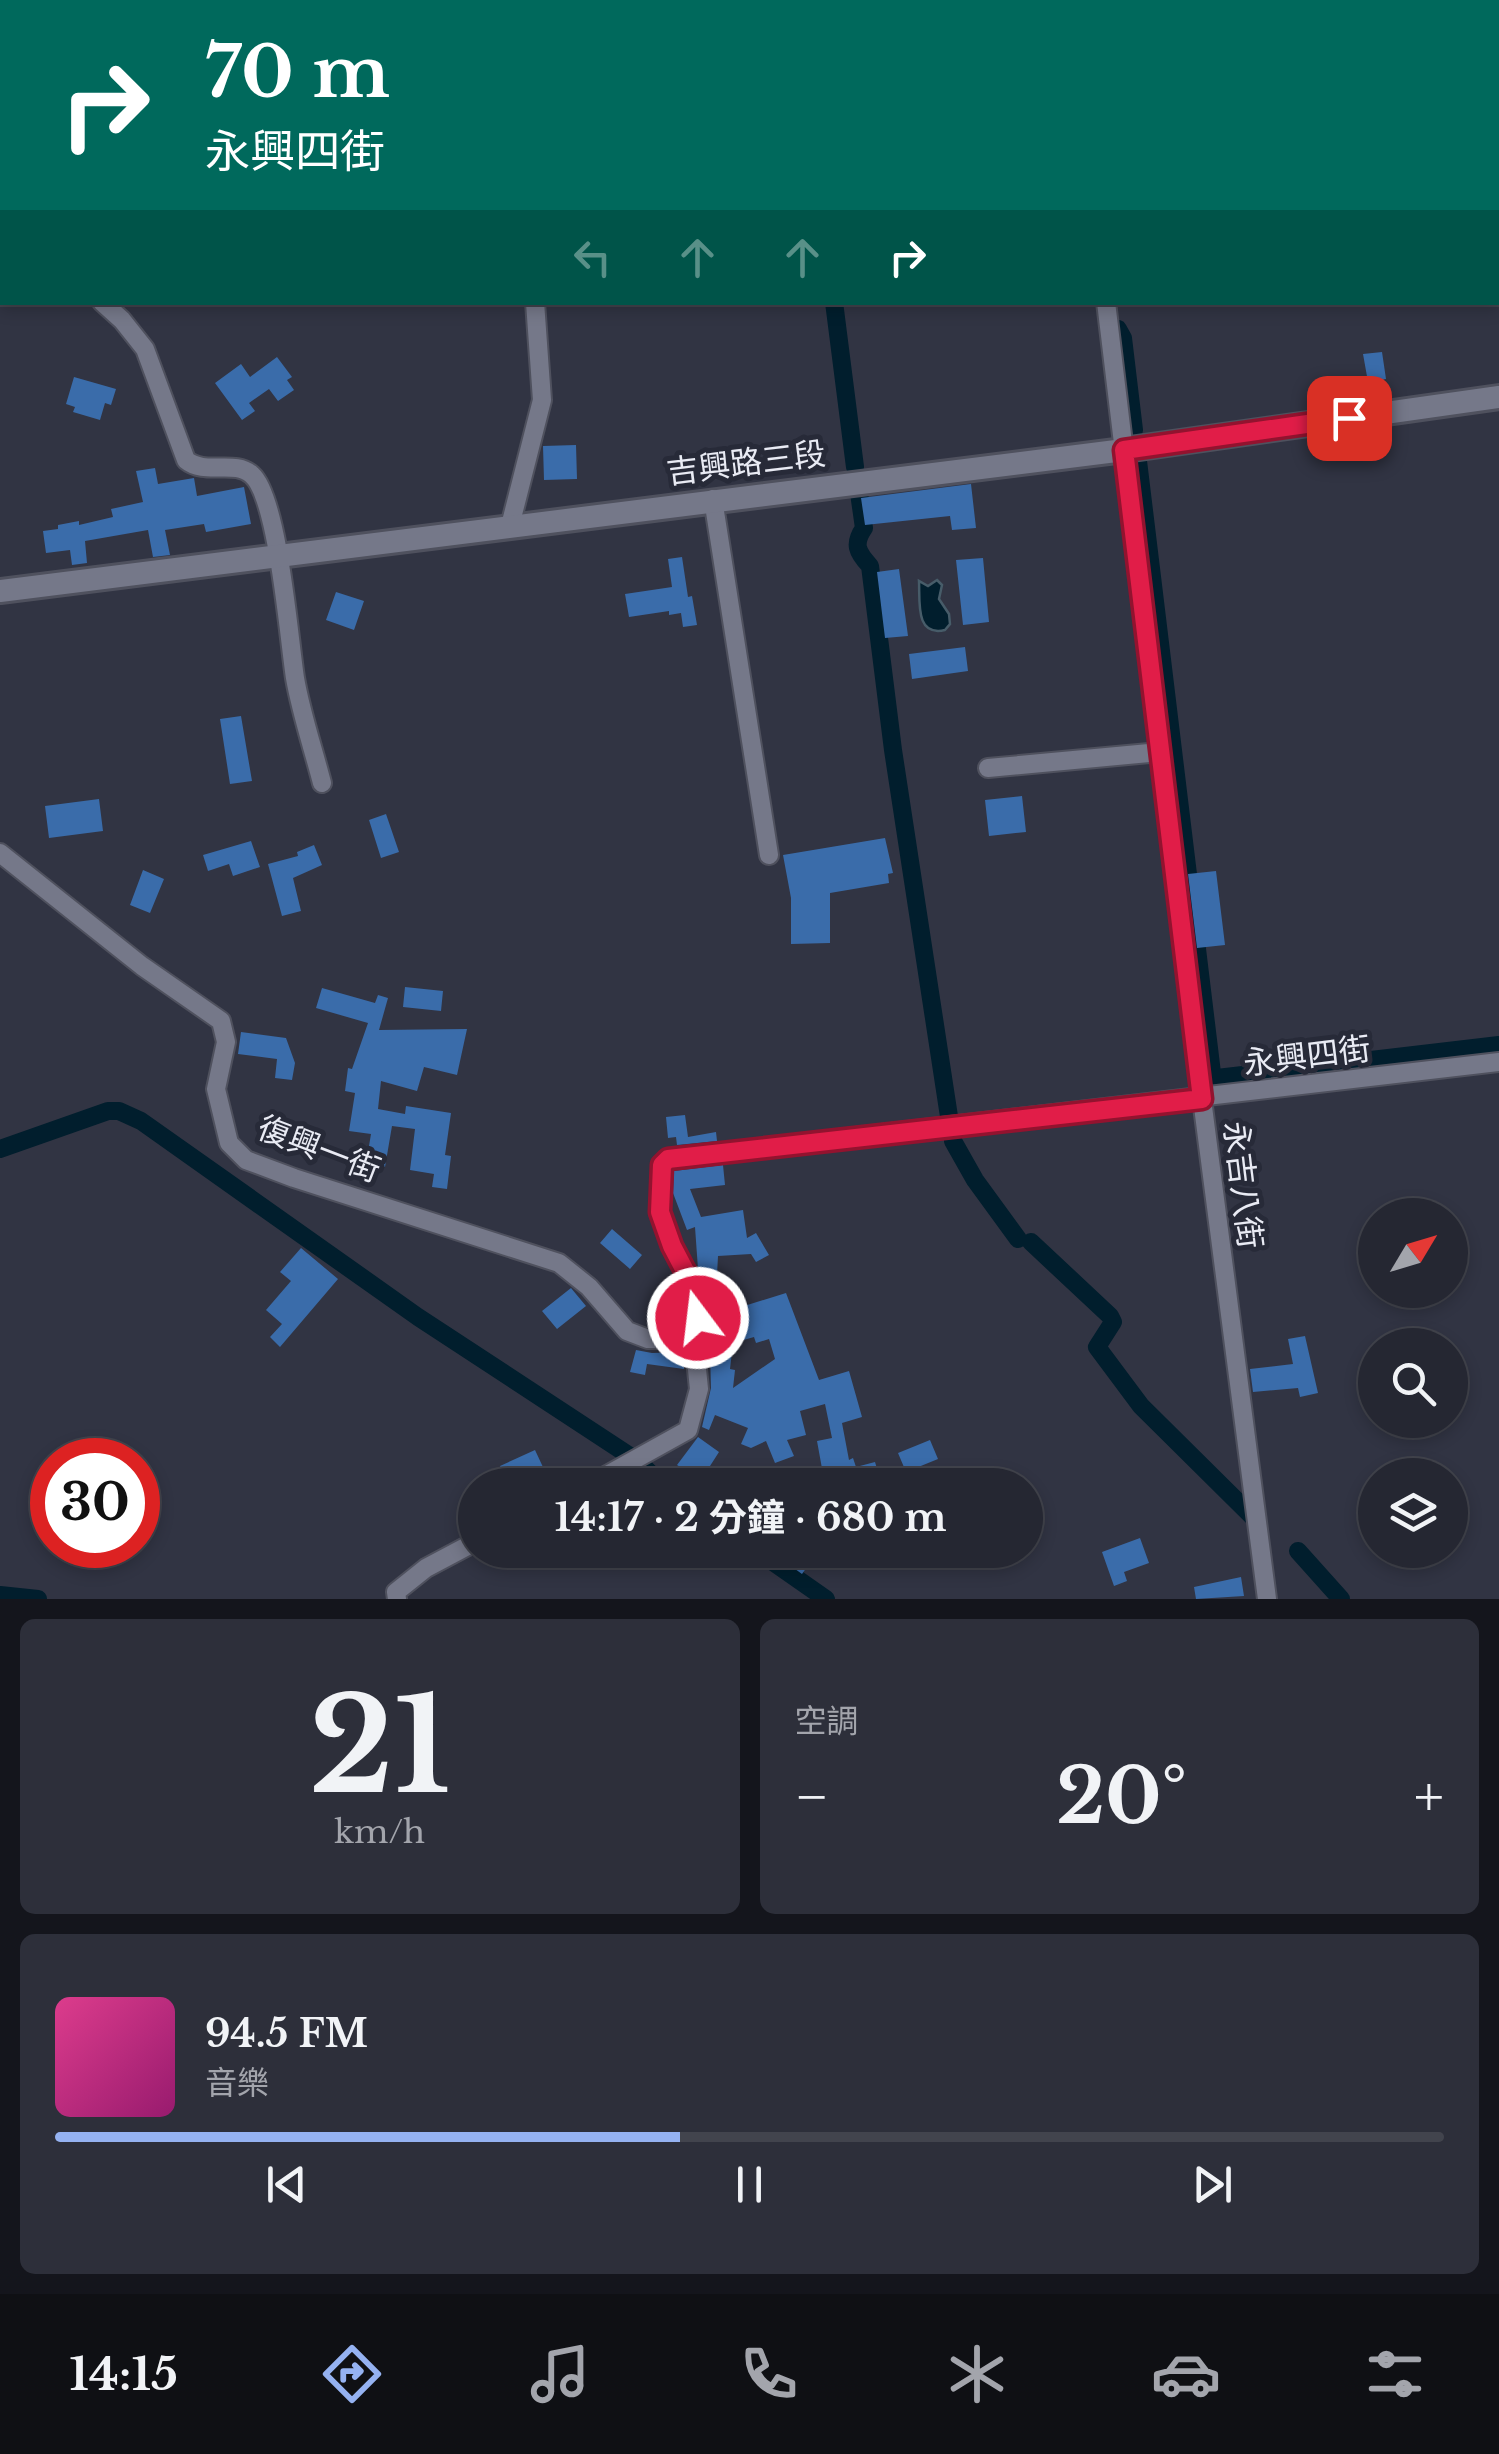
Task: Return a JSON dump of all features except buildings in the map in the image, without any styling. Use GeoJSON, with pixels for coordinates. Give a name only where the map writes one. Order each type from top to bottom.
{"type":"FeatureCollection","features":[{"type":"Feature","properties":{"kind":"street"},"geometry":{"type":"LineString","coordinates":[[105,305],[144,349],[186,460],[202,468],[241,469],[252,475],[261,489],[280,555],[296,682],[322,783]]}},
{"type":"Feature","properties":{"kind":"street"},"geometry":{"type":"LineString","coordinates":[[510,526],[542,400],[535,305]]}},
{"type":"Feature","properties":{"kind":"street","name":"永吉八街"},"geometry":{"type":"LineString","coordinates":[[1106,305],[1202,1099],[1268,1599]]}},
{"type":"Feature","properties":{"kind":"street","name":"吉興路三段"},"geometry":{"type":"LineString","coordinates":[[0,591],[1124,450],[1499,397]]}},
{"type":"Feature","properties":{"kind":"street"},"geometry":{"type":"LineString","coordinates":[[713,499],[769,855]]}},
{"type":"Feature","properties":{"kind":"street"},"geometry":{"type":"LineString","coordinates":[[988,768],[1160,752]]}},
{"type":"Feature","properties":{"kind":"street","name":"復興一街"},"geometry":{"type":"LineString","coordinates":[[0,852],[142,966],[221,1021],[226,1042],[216,1089],[228,1143],[246,1160],[559,1263],[589,1287],[626,1331],[648,1340],[694,1340]]}},
{"type":"Feature","properties":{"kind":"street","name":"永興四街"},"geometry":{"type":"LineString","coordinates":[[694,1340],[698,1318],[693,1286],[660,1212],[662,1165],[668,1159],[1499,1062]]}},
{"type":"Feature","properties":{"kind":"street"},"geometry":{"type":"LineString","coordinates":[[620,1468],[688,1430],[698,1389],[694,1340]]}},
{"type":"Feature","properties":{"kind":"street"},"geometry":{"type":"LineString","coordinates":[[397,1599],[396,1592],[426,1568],[458,1551]]}},
{"type":"Feature","properties":{"kind":"water"},"geometry":{"type":"Polygon","coordinates":[[[937,580],[942,585],[939,599],[949,614],[950,624],[945,630],[935,631],[928,628],[921,616],[919,581],[928,586],[937,580]]]}},
{"type":"Feature","properties":{"kind":"waterway"},"geometry":{"type":"LineString","coordinates":[[834,305],[855,467]]}},
{"type":"Feature","properties":{"kind":"waterway"},"geometry":{"type":"LineString","coordinates":[[1118,329],[1123,338],[1134,430]]}},
{"type":"Feature","properties":{"kind":"waterway"},"geometry":{"type":"LineString","coordinates":[[1138,461],[1212,1073],[1217,1078],[1499,1045]]}},
{"type":"Feature","properties":{"kind":"waterway"},"geometry":{"type":"LineString","coordinates":[[859,493],[864,528],[858,548],[870,566],[893,750],[950,1123]]}},
{"type":"Feature","properties":{"kind":"waterway"},"geometry":{"type":"LineString","coordinates":[[0,1149],[108,1111],[119,1111],[141,1121],[418,1317],[636,1460]]}},
{"type":"Feature","properties":{"kind":"waterway"},"geometry":{"type":"LineString","coordinates":[[953,1141],[975,1180],[1018,1239]]}},
{"type":"Feature","properties":{"kind":"waterway"},"geometry":{"type":"LineString","coordinates":[[1031,1242],[1110,1316],[1113,1322],[1097,1347],[1141,1406],[1252,1516]]}},
{"type":"Feature","properties":{"kind":"waterway"},"geometry":{"type":"LineString","coordinates":[[640,1463],[645,1468]]}},
{"type":"Feature","properties":{"kind":"waterway"},"geometry":{"type":"LineString","coordinates":[[1298,1551],[1341,1599]]}},
{"type":"Feature","properties":{"kind":"waterway"},"geometry":{"type":"LineString","coordinates":[[782,1568],[826,1599]]}},
{"type":"Feature","properties":{"kind":"waterway"},"geometry":{"type":"LineString","coordinates":[[0,1595],[38,1599]]}},
{"type":"Feature","properties":{"kind":"route"},"geometry":{"type":"LineString","coordinates":[[698,1318],[693,1286],[660,1212],[662,1165],[668,1159],[1202,1099],[1124,450],[1349,418]]}}]}
